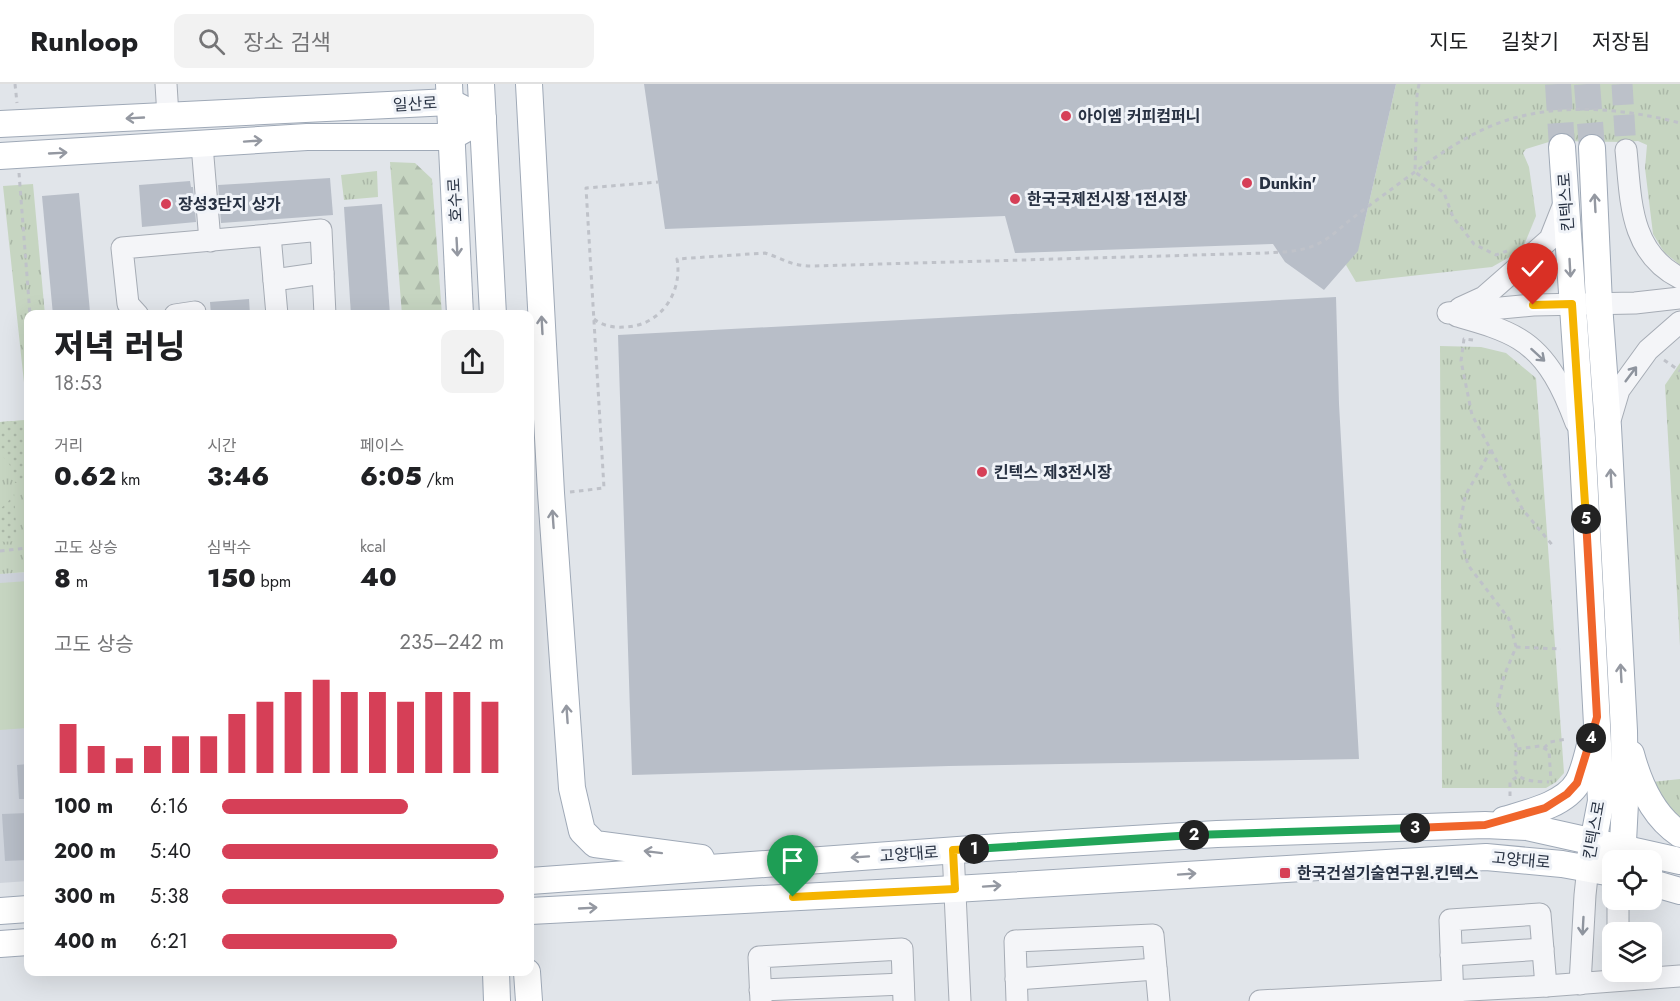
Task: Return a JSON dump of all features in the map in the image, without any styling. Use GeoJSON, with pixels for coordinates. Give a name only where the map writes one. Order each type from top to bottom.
{"type":"FeatureCollection","features":[{"type":"Feature","properties":{"kind":"main road","name":"호수로"},"geometry":{"type":"LineString","coordinates":[[481,84],[493,310]]}},
{"type":"Feature","properties":{"kind":"main road"},"geometry":{"type":"LineString","coordinates":[[529,84],[551,493],[572,788],[582,831],[595,844],[752,865]]}},
{"type":"Feature","properties":{"kind":"main road","name":"일산로"},"geometry":{"type":"LineString","coordinates":[[0,124],[359,106],[449,93],[483,119],[452,136],[320,137],[202,145],[9,163]]}},
{"type":"Feature","properties":{"kind":"main road","name":"호수로"},"geometry":{"type":"LineString","coordinates":[[449,93],[460,310]]}},
{"type":"Feature","properties":{"kind":"main road"},"geometry":{"type":"LineString","coordinates":[[320,137],[336,124],[373,121],[374,113],[359,106]]}},
{"type":"Feature","properties":{"kind":"main road","name":"킨텍스로"},"geometry":{"type":"LineString","coordinates":[[1562,147],[1582,438],[1597,717],[1601,801],[1594,842],[1600,870]]}},
{"type":"Feature","properties":{"kind":"main road","name":"킨텍스로"},"geometry":{"type":"LineString","coordinates":[[1592,148],[1624,731],[1625,803],[1622,850]]}},
{"type":"Feature","properties":{"kind":"main road"},"geometry":{"type":"LineString","coordinates":[[1485,825],[1545,808],[1572,789],[1577,783],[1597,717]]}},
{"type":"Feature","properties":{"kind":"main road"},"geometry":{"type":"LineString","coordinates":[[1624,731],[1636,773],[1652,804],[1671,828],[1680,834]]}},
{"type":"Feature","properties":{"kind":"main road","name":"고양대로"},"geometry":{"type":"LineString","coordinates":[[534,881],[953,850],[1217,834],[1485,825],[1527,827],[1594,842],[1611,850]]}},
{"type":"Feature","properties":{"kind":"main road","name":"고양대로"},"geometry":{"type":"LineString","coordinates":[[534,911],[955,889],[1486,857],[1600,870]]}},
{"type":"Feature","properties":{"kind":"main road","name":"고양대로"},"geometry":{"type":"LineString","coordinates":[[1662,859],[1680,861]]}},
{"type":"Feature","properties":{"kind":"main road"},"geometry":{"type":"LineString","coordinates":[[1662,886],[1680,891]]}},
{"type":"Feature","properties":{"kind":"main road"},"geometry":{"type":"LineString","coordinates":[[0,911],[24,909]]}},
{"type":"Feature","properties":{"kind":"main road"},"geometry":{"type":"LineString","coordinates":[[0,944],[24,942]]}},
{"type":"Feature","properties":{"kind":"main road"},"geometry":{"type":"LineString","coordinates":[[496,976],[497,1001]]}},
{"type":"Feature","properties":{"kind":"main road"},"geometry":{"type":"LineString","coordinates":[[528,976],[529,1001]]}},
{"type":"Feature","properties":{"kind":"street"},"geometry":{"type":"LineString","coordinates":[[166,84],[168,116]]}},
{"type":"Feature","properties":{"kind":"street"},"geometry":{"type":"LineString","coordinates":[[202,145],[210,241]]}},
{"type":"Feature","properties":{"kind":"street"},"geometry":{"type":"LineString","coordinates":[[1626,150],[1631,204],[1641,238],[1654,259],[1680,278]]}},
{"type":"Feature","properties":{"kind":"street"},"geometry":{"type":"LineString","coordinates":[[1448,313],[1484,297],[1550,239],[1565,201]]}},
{"type":"Feature","properties":{"kind":"street"},"geometry":{"type":"LineString","coordinates":[[133,310],[128,304],[122,248],[321,230],[325,310]]}},
{"type":"Feature","properties":{"kind":"street"},"geometry":{"type":"LineString","coordinates":[[270,235],[277,310]]}},
{"type":"Feature","properties":{"kind":"street"},"geometry":{"type":"LineString","coordinates":[[274,280],[323,273]]}},
{"type":"Feature","properties":{"kind":"street"},"geometry":{"type":"LineString","coordinates":[[1448,313],[1533,305],[1635,303],[1680,298]]}},
{"type":"Feature","properties":{"kind":"street"},"geometry":{"type":"LineString","coordinates":[[1448,313],[1483,323],[1520,339],[1549,366],[1567,397],[1582,438]]}},
{"type":"Feature","properties":{"kind":"street"},"geometry":{"type":"LineString","coordinates":[[1608,427],[1619,390],[1648,350],[1680,322]]}},
{"type":"Feature","properties":{"kind":"street"},"geometry":{"type":"LineString","coordinates":[[953,850],[960,1001]]}},
{"type":"Feature","properties":{"kind":"street"},"geometry":{"type":"LineString","coordinates":[[1580,984],[1585,895],[1600,870]]}},
{"type":"Feature","properties":{"kind":"street"},"geometry":{"type":"LineString","coordinates":[[1452,996],[1450,920],[1540,914],[1546,986]]}},
{"type":"Feature","properties":{"kind":"street"},"geometry":{"type":"LineString","coordinates":[[1017,1001],[1015,941],[1153,935],[1160,1001]]}},
{"type":"Feature","properties":{"kind":"street"},"geometry":{"type":"LineString","coordinates":[[902,949],[904,992],[761,996],[759,957],[902,949]]}},
{"type":"Feature","properties":{"kind":"street"},"geometry":{"type":"LineString","coordinates":[[1451,955],[1543,950]]}},
{"type":"Feature","properties":{"kind":"street"},"geometry":{"type":"LineString","coordinates":[[1016,979],[1156,969]]}},
{"type":"Feature","properties":{"kind":"street"},"geometry":{"type":"LineString","coordinates":[[1662,976],[1680,976]]}},
{"type":"Feature","properties":{"kind":"street"},"geometry":{"type":"LineString","coordinates":[[1260,1001],[1452,996],[1580,984],[1602,979]]}},
{"type":"Feature","properties":{"kind":"path"},"geometry":{"type":"LineString","coordinates":[[15,84],[17,103]]}},
{"type":"Feature","properties":{"kind":"path"},"geometry":{"type":"LineString","coordinates":[[1415,172],[1419,84]]}},
{"type":"Feature","properties":{"kind":"path"},"geometry":{"type":"LineString","coordinates":[[594,319],[615,328],[634,327],[652,320],[666,307],[676,290],[679,271],[677,259],[765,253],[778,256],[792,264],[812,266],[1267,253],[1307,249],[1335,234],[1415,172],[1478,131],[1520,116],[1554,111],[1607,110],[1663,118],[1680,123]]}},
{"type":"Feature","properties":{"kind":"path"},"geometry":{"type":"LineString","coordinates":[[9,163],[29,310]]}},
{"type":"Feature","properties":{"kind":"path"},"geometry":{"type":"LineString","coordinates":[[1415,172],[1444,193],[1453,218],[1474,244],[1496,255],[1507,251]]}},
{"type":"Feature","properties":{"kind":"path"},"geometry":{"type":"LineString","coordinates":[[565,493],[604,488],[586,188],[658,182]]}},
{"type":"Feature","properties":{"kind":"path"},"geometry":{"type":"LineString","coordinates":[[1475,341],[1464,339],[1461,361],[1472,415],[1523,510],[1554,547]]}},
{"type":"Feature","properties":{"kind":"path"},"geometry":{"type":"LineString","coordinates":[[1657,356],[1680,371]]}},
{"type":"Feature","properties":{"kind":"path"},"geometry":{"type":"LineString","coordinates":[[1491,450],[1465,496],[1459,531],[1468,565],[1509,619],[1516,647],[1504,676],[1497,708],[1513,737],[1516,749],[1515,769],[1519,776],[1528,781],[1551,782],[1559,785]]}},
{"type":"Feature","properties":{"kind":"path"},"geometry":{"type":"LineString","coordinates":[[0,551],[24,548]]}},
{"type":"Feature","properties":{"kind":"path"},"geometry":{"type":"LineString","coordinates":[[1516,647],[1561,649]]}},
{"type":"Feature","properties":{"kind":"path"},"geometry":{"type":"LineString","coordinates":[[1544,748],[1550,742],[1567,739]]}},
{"type":"Feature","properties":{"kind":"path"},"geometry":{"type":"LineString","coordinates":[[1516,749],[1540,747],[1550,751],[1551,782]]}},
{"type":"Feature","properties":{"kind":"path"},"geometry":{"type":"LineString","coordinates":[[1510,796],[1510,781],[1519,776]]}},
{"type":"Feature","properties":{"kind":"shaded area"},"geometry":{"type":"Polygon","coordinates":[[[24,572],[24,881],[0,883],[0,574],[24,572]]]}},
{"type":"Feature","properties":{"kind":"green space"},"geometry":{"type":"Polygon","coordinates":[[[1396,84],[1680,84],[1680,265],[1664,252],[1653,234],[1645,168],[1647,145],[1638,141],[1552,141],[1526,149],[1523,153],[1529,167],[1536,216],[1522,250],[1492,267],[1356,282],[1346,265],[1363,229],[1396,84]]]}},
{"type":"Feature","properties":{"kind":"green space"},"geometry":{"type":"Polygon","coordinates":[[[390,162],[415,163],[432,179],[442,310],[402,310],[390,162]]]}},
{"type":"Feature","properties":{"kind":"green space"},"geometry":{"type":"Polygon","coordinates":[[[377,171],[378,197],[344,200],[341,175],[377,171]]]}},
{"type":"Feature","properties":{"kind":"green space"},"geometry":{"type":"Polygon","coordinates":[[[33,184],[45,310],[24,310],[24,383],[3,186],[33,184]]]}},
{"type":"Feature","properties":{"kind":"green space"},"geometry":{"type":"Polygon","coordinates":[[[1440,346],[1481,347],[1506,353],[1536,378],[1564,773],[1546,788],[1442,788],[1440,346]]]}},
{"type":"Feature","properties":{"kind":"green space"},"geometry":{"type":"Polygon","coordinates":[[[1680,363],[1680,646],[1665,385],[1680,363]]]}},
{"type":"Feature","properties":{"kind":"green space"},"geometry":{"type":"Polygon","coordinates":[[[24,420],[24,572],[0,574],[0,422],[24,420]]]}},
{"type":"Feature","properties":{"kind":"green space"},"geometry":{"type":"Polygon","coordinates":[[[24,420],[24,482],[15,483],[11,467],[0,454],[0,422],[24,420]]]}},
{"type":"Feature","properties":{"kind":"green space"},"geometry":{"type":"Polygon","coordinates":[[[14,492],[17,541],[0,542],[0,509],[14,492]]]}},
{"type":"Feature","properties":{"kind":"green space"},"geometry":{"type":"Polygon","coordinates":[[[24,581],[24,728],[0,730],[0,583],[24,581]]]}},
{"type":"Feature","properties":{"kind":"green space"},"geometry":{"type":"Polygon","coordinates":[[[1680,779],[1680,822],[1673,819],[1652,782],[1680,779]]]}},
{"type":"Feature","properties":{"kind":"building","name":"한국국제전시장 1전시장"},"geometry":{"type":"Polygon","coordinates":[[[644,84],[1396,84],[1358,251],[1324,290],[1285,262],[1273,244],[1015,253],[1005,216],[665,229],[644,84]]]}},
{"type":"Feature","properties":{"kind":"building"},"geometry":{"type":"Polygon","coordinates":[[[330,178],[333,215],[221,223],[218,185],[330,178]]]}},
{"type":"Feature","properties":{"kind":"building","name":"장성3단지 상가"},"geometry":{"type":"Polygon","coordinates":[[[190,181],[193,187],[196,222],[142,227],[139,185],[190,181]]]}},
{"type":"Feature","properties":{"kind":"building"},"geometry":{"type":"Polygon","coordinates":[[[79,193],[90,310],[53,310],[42,196],[79,193]]]}},
{"type":"Feature","properties":{"kind":"building"},"geometry":{"type":"Polygon","coordinates":[[[382,204],[390,310],[351,310],[344,207],[382,204]]]}},
{"type":"Feature","properties":{"kind":"building","name":"킨텍스 제3전시장"},"geometry":{"type":"Polygon","coordinates":[[[1336,297],[1339,404],[1359,759],[949,766],[632,775],[618,335],[1336,297]]]}},
{"type":"Feature","properties":{"kind":"building"},"geometry":{"type":"Polygon","coordinates":[[[249,299],[250,310],[211,310],[210,302],[249,299]]]}},
{"type":"Feature","properties":{"kind":"building"},"geometry":{"type":"Polygon","coordinates":[[[24,764],[24,799],[19,799],[17,765],[24,764]]]}},
{"type":"Feature","properties":{"kind":"building"},"geometry":{"type":"Polygon","coordinates":[[[24,813],[24,860],[5,861],[2,814],[24,813]]]}},
{"type":"Feature","properties":{"kind":"tunnel"},"geometry":{"type":"LineString","coordinates":[[1558,84],[1562,147]]}},
{"type":"Feature","properties":{"kind":"tunnel"},"geometry":{"type":"LineString","coordinates":[[1587,84],[1592,148]]}},
{"type":"Feature","properties":{"kind":"tunnel"},"geometry":{"type":"LineString","coordinates":[[1622,84],[1626,150]]}},
{"type":"Feature","properties":{"kind":"place","name":"아이엠 커피컴퍼니"},"geometry":{"type":"Point","coordinates":[1066,116]}},
{"type":"Feature","properties":{"kind":"place","name":"Dunkin'"},"geometry":{"type":"Point","coordinates":[1247,183]}},
{"type":"Feature","properties":{"kind":"place","name":"한국국제전시장 1전시장"},"geometry":{"type":"Point","coordinates":[1015,199]}},
{"type":"Feature","properties":{"kind":"place","name":"장성3단지 상가"},"geometry":{"type":"Point","coordinates":[166,204]}},
{"type":"Feature","properties":{"kind":"place","name":"킨텍스 제3전시장"},"geometry":{"type":"Point","coordinates":[982,472]}},
{"type":"Feature","properties":{"kind":"place","name":"한국건설기술연구원.킨텍스"},"geometry":{"type":"Point","coordinates":[1285,873]}},
{"type":"Feature","properties":{"kind":"route"},"geometry":{"type":"LineString","coordinates":[[793,897],[955,889],[953,850],[1217,834],[1485,825],[1545,808],[1567,794],[1577,783],[1597,717],[1582,438],[1572,304],[1533,305]]}}]}
